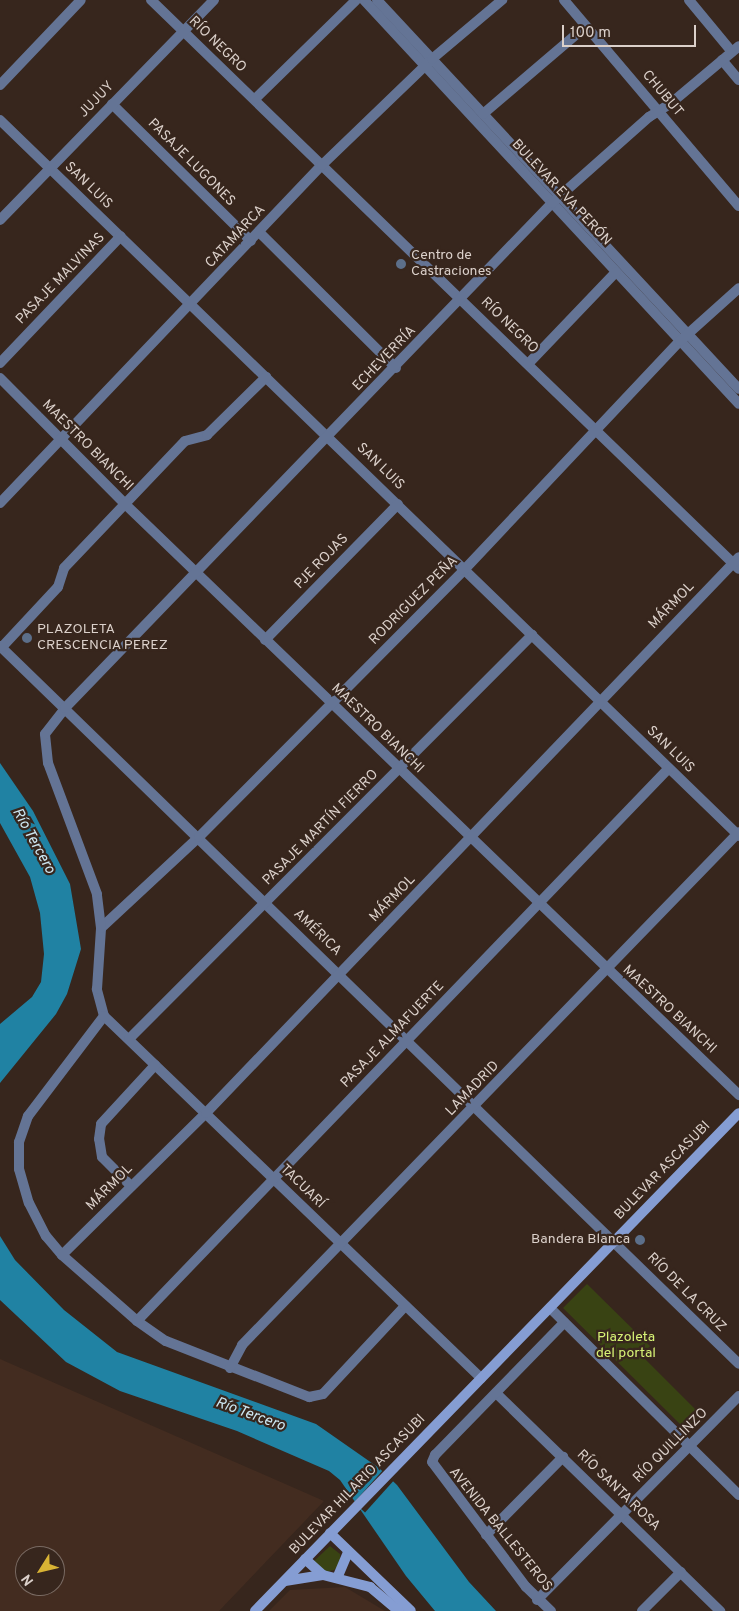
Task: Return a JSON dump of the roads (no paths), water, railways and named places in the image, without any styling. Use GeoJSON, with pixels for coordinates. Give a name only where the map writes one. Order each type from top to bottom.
{"type":"FeatureCollection","features":[{"type":"Feature","properties":{"kind":"main road","name":"BULEVAR ASCASUBI"},"geometry":{"type":"LineString","coordinates":[[480,1378],[739,1113]]}},
{"type":"Feature","properties":{"kind":"main road","name":"BULEVAR HILARIO ASCASUBI"},"geometry":{"type":"LineString","coordinates":[[255,1611],[480,1378]]}},
{"type":"Feature","properties":{"kind":"main road"},"geometry":{"type":"LineString","coordinates":[[330,1533],[411,1611]]}},
{"type":"Feature","properties":{"kind":"main road"},"geometry":{"type":"LineString","coordinates":[[338,1576],[346,1564],[348,1552]]}},
{"type":"Feature","properties":{"kind":"main road"},"geometry":{"type":"LineString","coordinates":[[305,1559],[323,1575]]}},
{"type":"Feature","properties":{"kind":"main road"},"geometry":{"type":"LineString","coordinates":[[285,1581],[323,1575],[338,1576],[370,1587],[398,1611]]}},
{"type":"Feature","properties":{"kind":"street"},"geometry":{"type":"LineString","coordinates":[[0,85],[81,0]]}},
{"type":"Feature","properties":{"kind":"street","name":"RÍO NEGRO"},"geometry":{"type":"LineString","coordinates":[[151,0],[597,431],[737,563]]}},
{"type":"Feature","properties":{"kind":"street","name":"JUJUY"},"geometry":{"type":"LineString","coordinates":[[0,220],[182,30],[214,0]]}},
{"type":"Feature","properties":{"kind":"street"},"geometry":{"type":"LineString","coordinates":[[255,99],[356,0]]}},
{"type":"Feature","properties":{"kind":"street","name":"BULEVAR EVA PERÓN"},"geometry":{"type":"LineString","coordinates":[[364,0],[483,114],[616,272],[739,389]]}},
{"type":"Feature","properties":{"kind":"street","name":"BULEVAR EVA PERÓN"},"geometry":{"type":"LineString","coordinates":[[377,0],[429,62],[684,337],[739,404]]}},
{"type":"Feature","properties":{"kind":"street","name":"CATAMARCA"},"geometry":{"type":"LineString","coordinates":[[0,503],[322,165],[429,62],[502,0]]}},
{"type":"Feature","properties":{"kind":"street","name":"CHUBUT"},"geometry":{"type":"LineString","coordinates":[[564,0],[739,206]]}},
{"type":"Feature","properties":{"kind":"street"},"geometry":{"type":"LineString","coordinates":[[688,0],[735,48]]}},
{"type":"Feature","properties":{"kind":"street"},"geometry":{"type":"LineString","coordinates":[[483,114],[586,26]]}},
{"type":"Feature","properties":{"kind":"street","name":"ECHEVERRÍA"},"geometry":{"type":"LineString","coordinates":[[104,1016],[97,989],[101,928],[97,894],[51,771],[44,743],[45,734],[65,708],[396,368],[555,199],[735,48]]}},
{"type":"Feature","properties":{"kind":"street"},"geometry":{"type":"LineString","coordinates":[[722,60],[739,80]]}},
{"type":"Feature","properties":{"kind":"street","name":"PASAJE LUGONES"},"geometry":{"type":"LineString","coordinates":[[112,104],[251,241]]}},
{"type":"Feature","properties":{"kind":"street","name":"SAN LUIS"},"geometry":{"type":"LineString","coordinates":[[0,120],[738,834]]}},
{"type":"Feature","properties":{"kind":"street"},"geometry":{"type":"LineString","coordinates":[[259,232],[396,368]]}},
{"type":"Feature","properties":{"kind":"street","name":"PASAJE MALVINAS"},"geometry":{"type":"LineString","coordinates":[[0,363],[121,236]]}},
{"type":"Feature","properties":{"kind":"street"},"geometry":{"type":"LineString","coordinates":[[528,364],[616,272]]}},
{"type":"Feature","properties":{"kind":"street","name":"RODRIGUEZ PEÑA"},"geometry":{"type":"LineString","coordinates":[[101,928],[199,837],[464,570],[684,337],[739,288]]}},
{"type":"Feature","properties":{"kind":"street"},"geometry":{"type":"LineString","coordinates":[[1,646],[58,587],[64,568],[185,441],[207,435],[266,377]]}},
{"type":"Feature","properties":{"kind":"street","name":"MAESTRO BIANCHI"},"geometry":{"type":"LineString","coordinates":[[0,378],[124,503],[265,640],[606,970],[739,1095]]}},
{"type":"Feature","properties":{"kind":"street","name":"PJE ROJAS"},"geometry":{"type":"LineString","coordinates":[[265,640],[398,504]]}},
{"type":"Feature","properties":{"kind":"street","name":"MÁRMOL"},"geometry":{"type":"LineString","coordinates":[[62,1255],[206,1113],[340,975],[599,700],[737,563]]}},
{"type":"Feature","properties":{"kind":"street","name":"PASAJE MARTÍN FIERRO"},"geometry":{"type":"LineString","coordinates":[[129,1039],[532,636]]}},
{"type":"Feature","properties":{"kind":"street","name":"AMÉRICA"},"geometry":{"type":"LineString","coordinates":[[1,646],[614,1241]]}},
{"type":"Feature","properties":{"kind":"street","name":"PASAJE ALMAFUERTE"},"geometry":{"type":"LineString","coordinates":[[137,1321],[669,768]]}},
{"type":"Feature","properties":{"kind":"street","name":"LAMADRID"},"geometry":{"type":"LineString","coordinates":[[230,1368],[242,1345],[738,834]]}},
{"type":"Feature","properties":{"kind":"street"},"geometry":{"type":"LineString","coordinates":[[104,1016],[28,1116],[19,1142],[19,1169],[29,1203],[46,1236],[62,1255],[137,1321],[166,1341],[230,1368],[316,1397],[323,1394],[406,1306]]}},
{"type":"Feature","properties":{"kind":"street","name":"TACUARÍ"},"geometry":{"type":"LineString","coordinates":[[104,1016],[480,1378]]}},
{"type":"Feature","properties":{"kind":"street"},"geometry":{"type":"LineString","coordinates":[[131,1186],[102,1157],[99,1139],[101,1124],[156,1065]]}},
{"type":"Feature","properties":{"kind":"street","name":"RÍO DE LA CRUZ"},"geometry":{"type":"LineString","coordinates":[[614,1241],[739,1364]]}},
{"type":"Feature","properties":{"kind":"street"},"geometry":{"type":"LineString","coordinates":[[550,1308],[739,1495]]}},
{"type":"Feature","properties":{"kind":"street"},"geometry":{"type":"LineString","coordinates":[[496,1392],[564,1323]]}},
{"type":"Feature","properties":{"kind":"street","name":"RÍO SANTA ROSA"},"geometry":{"type":"LineString","coordinates":[[496,1392],[720,1611]]}},
{"type":"Feature","properties":{"kind":"street","name":"AVENIDA BALLESTEROS"},"geometry":{"type":"LineString","coordinates":[[496,1392],[432,1462],[537,1600],[551,1611]]}},
{"type":"Feature","properties":{"kind":"street","name":"RÍO QUILLINZO"},"geometry":{"type":"LineString","coordinates":[[537,1600],[739,1396]]}},
{"type":"Feature","properties":{"kind":"street"},"geometry":{"type":"LineString","coordinates":[[486,1535],[563,1457]]}},
{"type":"Feature","properties":{"kind":"street"},"geometry":{"type":"LineString","coordinates":[[642,1611],[681,1572]]}},
{"type":"Feature","properties":{"kind":"water","name":"Río Tercero"},"geometry":{"type":"Polygon","coordinates":[[[0,763],[33,811],[70,884],[81,949],[67,994],[56,1014],[0,1083],[0,1024],[32,997],[41,982],[44,954],[40,913],[30,877],[0,823],[0,763]]]}},
{"type":"Feature","properties":{"kind":"water","name":"Río Tercero"},"geometry":{"type":"Polygon","coordinates":[[[0,1236],[15,1260],[64,1310],[117,1352],[316,1424],[379,1468],[397,1485],[469,1582],[496,1611],[435,1611],[406,1576],[340,1480],[329,1471],[237,1431],[120,1391],[66,1362],[0,1300],[0,1236]]]}},
{"type":"Feature","properties":{"kind":"place","name":"Centro de Castraciones"},"geometry":{"type":"Point","coordinates":[401,264]}},
{"type":"Feature","properties":{"kind":"place","name":"PLAZOLETA CRESCENCIA PEREZ"},"geometry":{"type":"Point","coordinates":[27,638]}},
{"type":"Feature","properties":{"kind":"place","name":"Bandera Blanca"},"geometry":{"type":"Point","coordinates":[640,1240]}},
{"type":"Feature","properties":{"kind":"park label","name":"Plazoleta del portal"},"geometry":{"type":"Point","coordinates":[626,1346]}}]}
